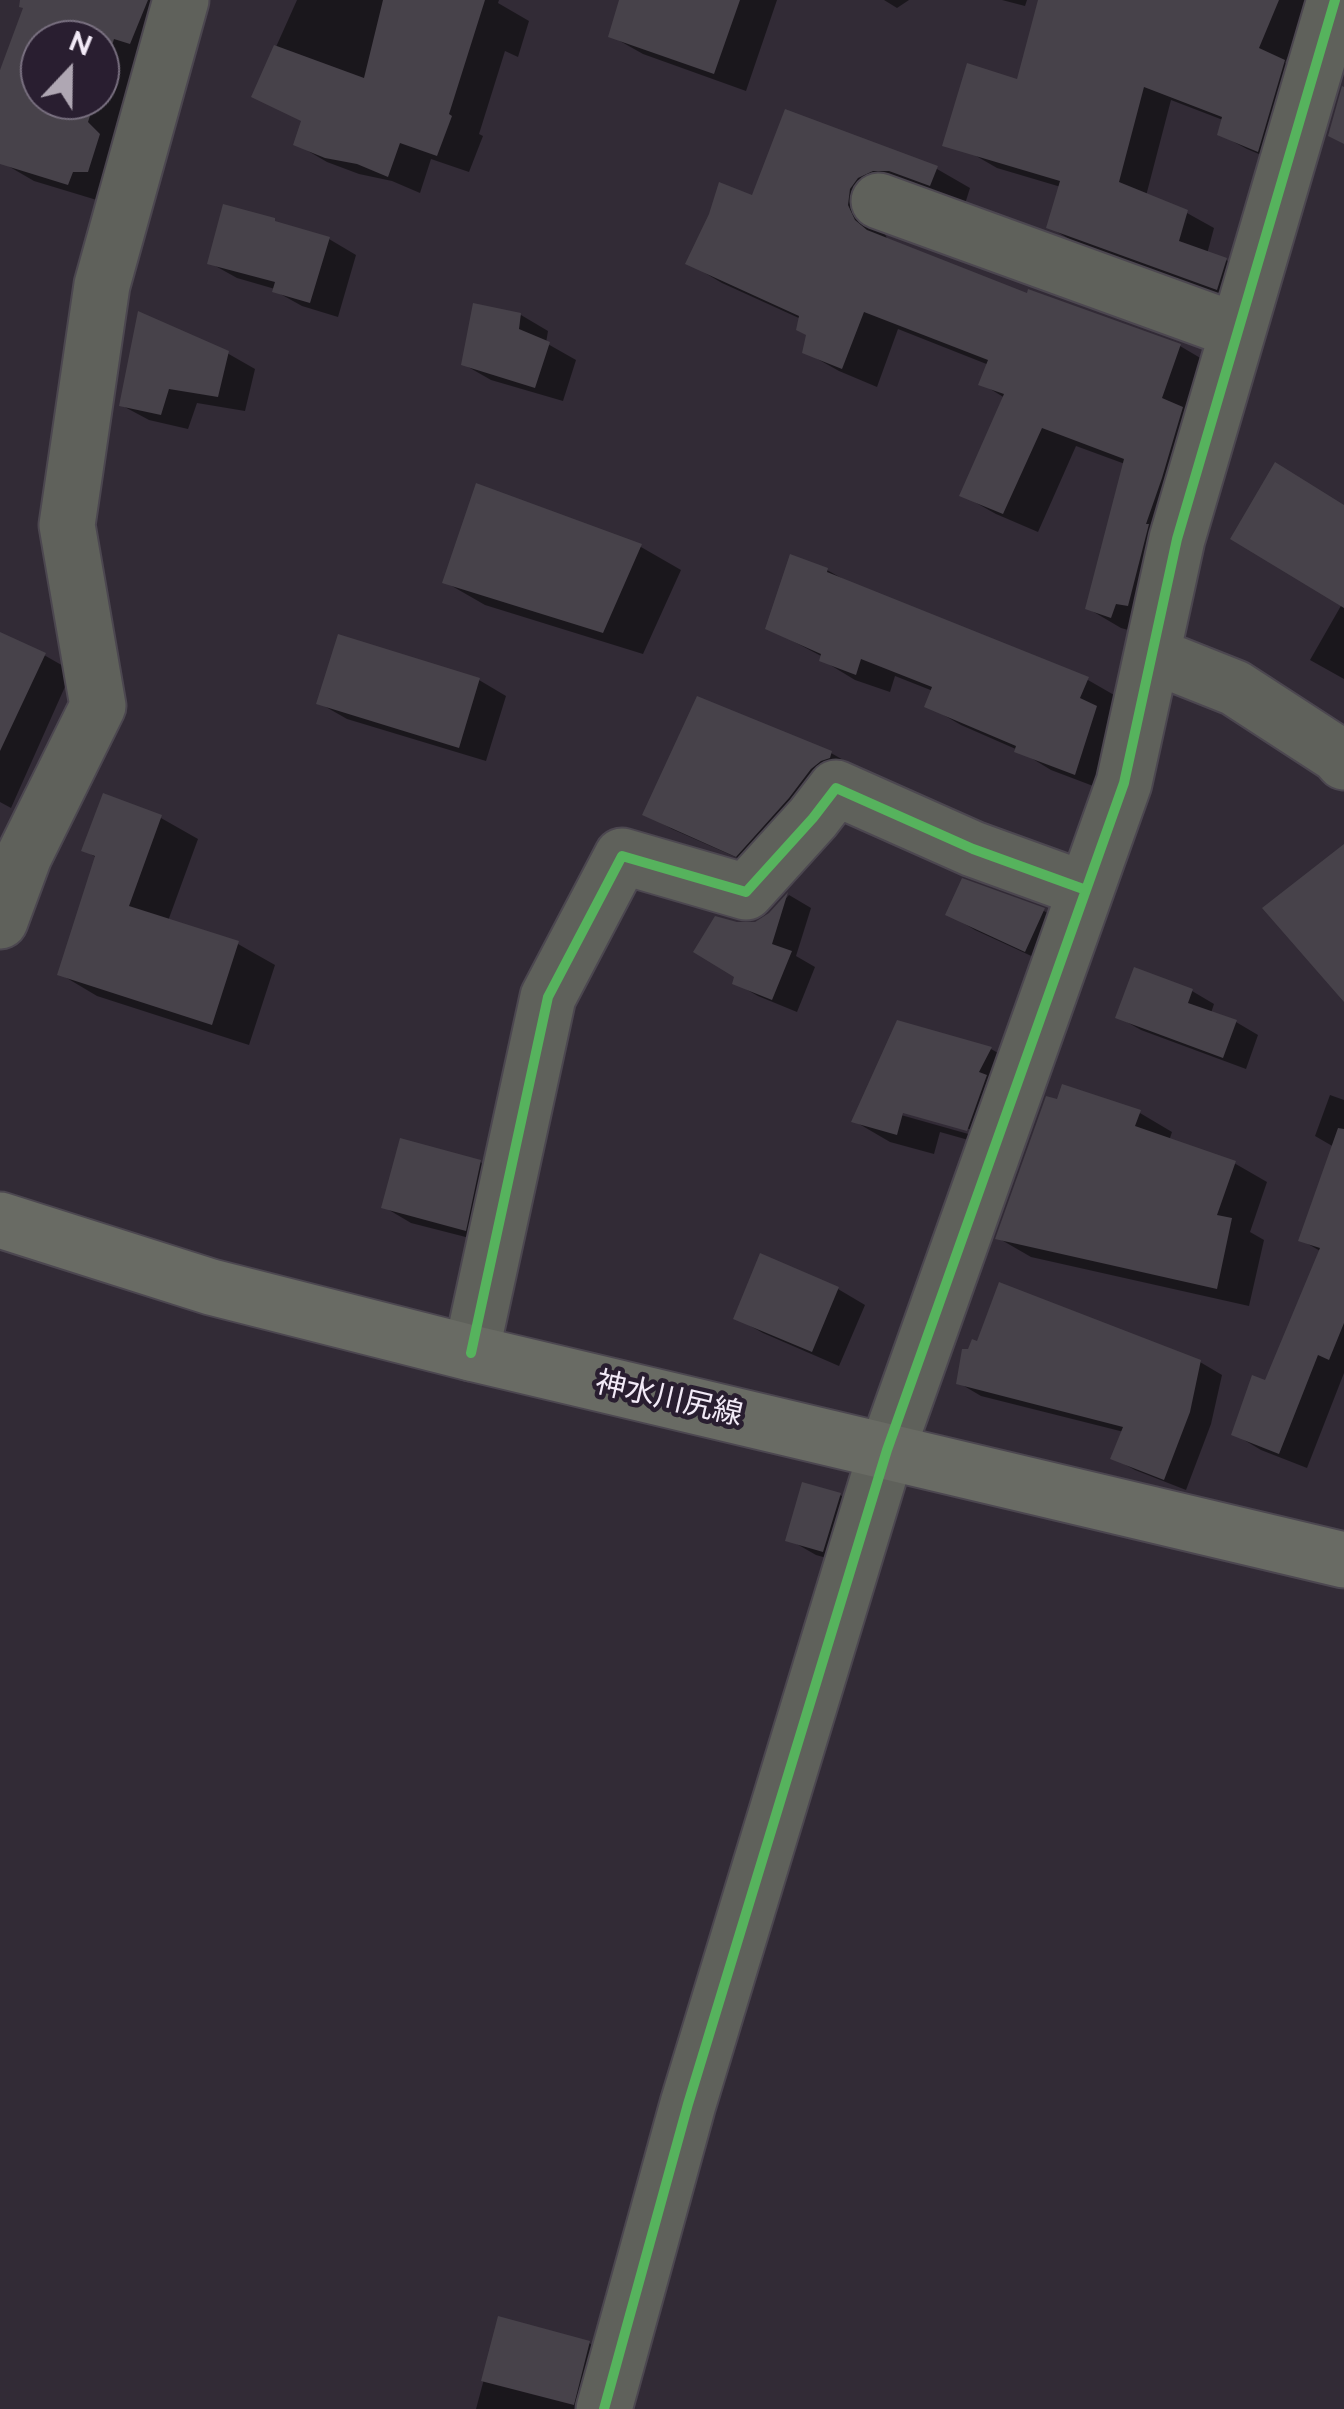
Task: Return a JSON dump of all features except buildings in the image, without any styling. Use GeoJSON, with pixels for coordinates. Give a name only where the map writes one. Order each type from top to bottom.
{"type":"FeatureCollection","features":[{"type":"Feature","properties":{"kind":"main road","name":"神水川尻線"},"geometry":{"type":"LineString","coordinates":[[0,1220],[211,1288],[1344,1560]]}},
{"type":"Feature","properties":{"kind":"street"},"geometry":{"type":"LineString","coordinates":[[0,920],[24,856],[98,706],[67,525],[102,285],[182,0]]}},
{"type":"Feature","properties":{"kind":"street"},"geometry":{"type":"LineString","coordinates":[[604,2409],[688,2104],[886,1450],[1124,783],[1178,539],[1335,0]]}},
{"type":"Feature","properties":{"kind":"street"},"geometry":{"type":"LineString","coordinates":[[879,201],[1237,330]]}},
{"type":"Feature","properties":{"kind":"street"},"geometry":{"type":"LineString","coordinates":[[1152,655],[1235,688],[1344,762]]}},
{"type":"Feature","properties":{"kind":"street"},"geometry":{"type":"LineString","coordinates":[[472,1353],[548,996],[622,856],[746,892],[836,788],[973,849],[1086,890]]}},
{"type":"Feature","properties":{"kind":"cycle path"},"geometry":{"type":"LineString","coordinates":[[604,2409],[688,2104],[887,1450],[1124,783],[1177,539],[1335,0]]}},
{"type":"Feature","properties":{"kind":"cycle path"},"geometry":{"type":"LineString","coordinates":[[471,1353],[548,997],[622,856],[746,892],[836,788],[973,849],[1086,890]]}}]}
